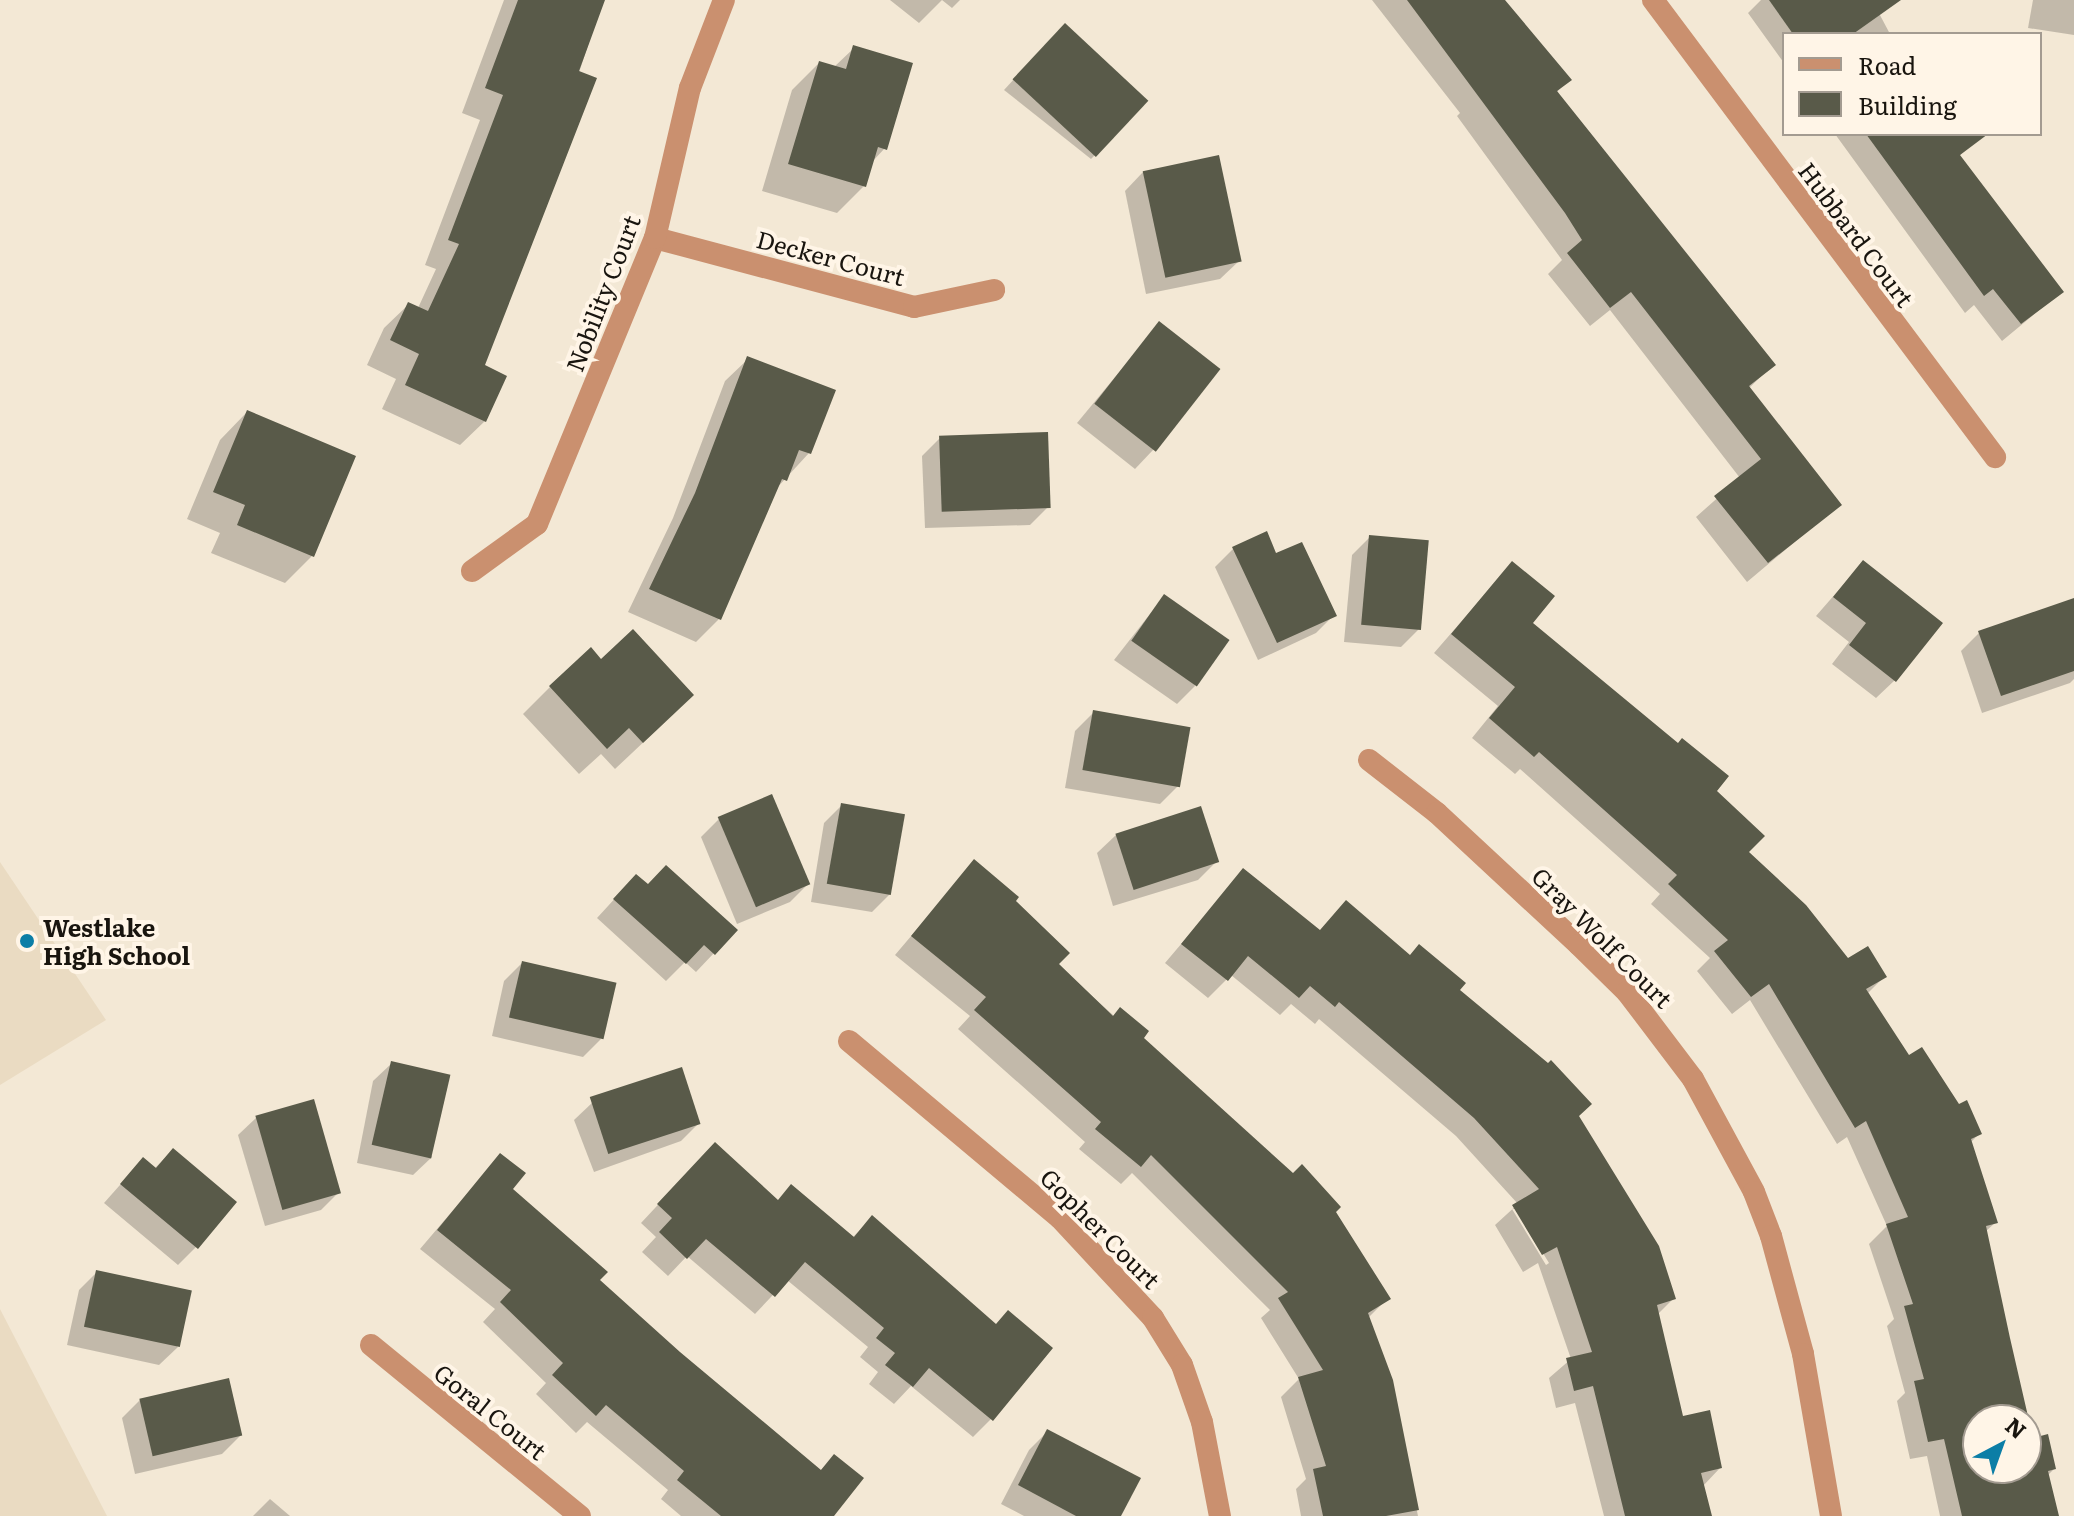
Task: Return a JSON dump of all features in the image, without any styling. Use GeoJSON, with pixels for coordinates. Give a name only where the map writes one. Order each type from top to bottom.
{"type":"FeatureCollection","features":[{"type":"Feature","properties":{"kind":"street","name":"Nobility Court"},"geometry":{"type":"LineString","coordinates":[[472,571],[537,524],[655,238],[690,88],[724,0]]}},
{"type":"Feature","properties":{"kind":"street","name":"Hubbard Court"},"geometry":{"type":"LineString","coordinates":[[1653,0],[1995,457]]}},
{"type":"Feature","properties":{"kind":"street","name":"Decker Court"},"geometry":{"type":"LineString","coordinates":[[655,238],[914,307],[994,290]]}},
{"type":"Feature","properties":{"kind":"street","name":"Gray Wolf Court"},"geometry":{"type":"LineString","coordinates":[[1369,760],[1437,813],[1627,992],[1693,1079],[1754,1192],[1771,1236],[1803,1354],[1831,1516]]}},
{"type":"Feature","properties":{"kind":"street","name":"Gopher Court"},"geometry":{"type":"LineString","coordinates":[[849,1041],[1060,1218],[1153,1318],[1182,1365],[1202,1422],[1220,1516]]}},
{"type":"Feature","properties":{"kind":"street","name":"Goral Court"},"geometry":{"type":"LineString","coordinates":[[371,1345],[580,1516]]}},
{"type":"Feature","properties":{"kind":"shaded area","name":"Westlake High School"},"geometry":{"type":"Polygon","coordinates":[[[0,862],[106,1020],[0,1085],[0,862]]]}},
{"type":"Feature","properties":{"kind":"shaded area"},"geometry":{"type":"Polygon","coordinates":[[[0,1309],[107,1516],[0,1516],[0,1309]]]}},
{"type":"Feature","properties":{"kind":"building"},"geometry":{"type":"Polygon","coordinates":[[[518,0],[605,0],[579,71],[597,78],[485,365],[507,376],[486,422],[405,385],[419,354],[390,340],[408,302],[428,311],[459,244],[448,240],[503,95],[485,88],[518,0]]]}},
{"type":"Feature","properties":{"kind":"building"},"geometry":{"type":"Polygon","coordinates":[[[1407,0],[1505,0],[1572,80],[1557,91],[1776,365],[1749,386],[1842,505],[1768,563],[1714,496],[1761,459],[1631,292],[1610,308],[1567,253],[1582,240],[1565,213],[1407,0]]]}},
{"type":"Feature","properties":{"kind":"building"},"geometry":{"type":"Polygon","coordinates":[[[1769,0],[1901,0],[1856,32],[1792,32],[1769,0]]]}},
{"type":"Feature","properties":{"kind":"building"},"geometry":{"type":"Polygon","coordinates":[[[1065,23],[1148,101],[1096,157],[1012,79],[1065,23]]]}},
{"type":"Feature","properties":{"kind":"building"},"geometry":{"type":"Polygon","coordinates":[[[853,45],[913,63],[887,150],[878,147],[866,187],[788,164],[819,61],[846,69],[853,45]]]}},
{"type":"Feature","properties":{"kind":"building"},"geometry":{"type":"Polygon","coordinates":[[[1867,136],[1985,136],[1960,155],[2064,292],[2021,324],[1993,289],[1984,296],[1867,136]]]}},
{"type":"Feature","properties":{"kind":"building"},"geometry":{"type":"Polygon","coordinates":[[[1219,155],[1242,262],[1165,278],[1143,171],[1219,155]]]}},
{"type":"Feature","properties":{"kind":"building"},"geometry":{"type":"Polygon","coordinates":[[[1159,321],[1220,369],[1156,452],[1094,404],[1159,321]]]}},
{"type":"Feature","properties":{"kind":"building"},"geometry":{"type":"Polygon","coordinates":[[[747,356],[836,390],[811,454],[799,450],[787,481],[782,479],[721,620],[649,589],[695,493],[747,356]]]}},
{"type":"Feature","properties":{"kind":"building"},"geometry":{"type":"Polygon","coordinates":[[[247,410],[356,456],[314,557],[237,525],[245,505],[213,492],[247,410]]]}},
{"type":"Feature","properties":{"kind":"building"},"geometry":{"type":"Polygon","coordinates":[[[1048,432],[1051,508],[942,512],[939,436],[1048,432]]]}},
{"type":"Feature","properties":{"kind":"building"},"geometry":{"type":"Polygon","coordinates":[[[1267,531],[1276,553],[1302,542],[1337,616],[1277,643],[1232,547],[1267,531]]]}},
{"type":"Feature","properties":{"kind":"building"},"geometry":{"type":"Polygon","coordinates":[[[1369,535],[1429,540],[1421,630],[1361,625],[1369,535]]]}},
{"type":"Feature","properties":{"kind":"building"},"geometry":{"type":"Polygon","coordinates":[[[1863,560],[1943,623],[1896,682],[1849,645],[1866,623],[1833,597],[1863,560]]]}},
{"type":"Feature","properties":{"kind":"building"},"geometry":{"type":"Polygon","coordinates":[[[1512,561],[1555,596],[1533,623],[1678,743],[1682,738],[1729,776],[1717,791],[1765,836],[1749,852],[1806,905],[1848,958],[1868,946],[1887,977],[1866,989],[1909,1055],[1922,1047],[1959,1104],[1967,1100],[1982,1134],[1971,1139],[1998,1223],[1986,1226],[2025,1404],[1962,1404],[1962,1484],[2042,1484],[2042,1436],[2048,1434],[2056,1469],[2048,1471],[2059,1516],[1962,1516],[1944,1439],[1928,1442],[1914,1381],[1924,1379],[1904,1306],[1913,1304],[1886,1224],[1908,1217],[1866,1121],[1855,1128],[1769,984],[1751,997],[1714,951],[1728,940],[1668,884],[1677,875],[1539,752],[1534,757],[1489,718],[1515,687],[1451,634],[1512,561]]]}},
{"type":"Feature","properties":{"kind":"building"},"geometry":{"type":"Polygon","coordinates":[[[1164,594],[1230,640],[1197,687],[1131,641],[1164,594]]]}},
{"type":"Feature","properties":{"kind":"building"},"geometry":{"type":"Polygon","coordinates":[[[2074,598],[2074,671],[2001,696],[1978,631],[2074,598]]]}},
{"type":"Feature","properties":{"kind":"building"},"geometry":{"type":"Polygon","coordinates":[[[633,629],[694,695],[643,743],[629,728],[607,749],[549,686],[591,647],[601,659],[633,629]]]}},
{"type":"Feature","properties":{"kind":"building"},"geometry":{"type":"Polygon","coordinates":[[[1093,710],[1190,727],[1180,787],[1082,770],[1093,710]]]}},
{"type":"Feature","properties":{"kind":"building"},"geometry":{"type":"Polygon","coordinates":[[[772,794],[810,884],[756,907],[718,817],[772,794]]]}},
{"type":"Feature","properties":{"kind":"building"},"geometry":{"type":"Polygon","coordinates":[[[841,803],[905,814],[891,895],[827,884],[841,803]]]}},
{"type":"Feature","properties":{"kind":"building"},"geometry":{"type":"Polygon","coordinates":[[[1201,806],[1219,862],[1134,890],[1115,834],[1201,806]]]}},
{"type":"Feature","properties":{"kind":"building"},"geometry":{"type":"Polygon","coordinates":[[[974,859],[1019,897],[1016,901],[1070,953],[1059,964],[1113,1016],[1120,1007],[1149,1031],[1144,1038],[1293,1173],[1302,1164],[1341,1207],[1336,1212],[1391,1299],[1368,1313],[1393,1380],[1419,1510],[1386,1516],[1323,1516],[1313,1469],[1326,1466],[1298,1377],[1323,1370],[1278,1298],[1288,1292],[1151,1155],[1141,1167],[1095,1129],[1101,1122],[974,1010],[986,997],[911,936],[974,859]]]}},
{"type":"Feature","properties":{"kind":"building"},"geometry":{"type":"Polygon","coordinates":[[[666,865],[738,930],[715,955],[704,945],[686,964],[613,899],[636,874],[648,884],[666,865]]]}},
{"type":"Feature","properties":{"kind":"building"},"geometry":{"type":"Polygon","coordinates":[[[1243,868],[1320,930],[1346,900],[1410,955],[1419,944],[1466,983],[1460,990],[1548,1063],[1551,1060],[1592,1104],[1579,1116],[1659,1246],[1676,1299],[1657,1305],[1683,1416],[1710,1410],[1722,1468],[1701,1473],[1712,1516],[1625,1516],[1593,1386],[1574,1391],[1566,1358],[1592,1352],[1557,1247],[1542,1255],[1512,1205],[1539,1189],[1474,1118],[1339,1002],[1335,1007],[1310,986],[1299,998],[1248,956],[1228,981],[1181,944],[1243,868]]]}},
{"type":"Feature","properties":{"kind":"building"},"geometry":{"type":"Polygon","coordinates":[[[522,961],[617,983],[603,1039],[509,1018],[522,961]]]}},
{"type":"Feature","properties":{"kind":"building"},"geometry":{"type":"Polygon","coordinates":[[[391,1061],[450,1075],[431,1159],[372,1145],[391,1061]]]}},
{"type":"Feature","properties":{"kind":"building"},"geometry":{"type":"Polygon","coordinates":[[[682,1067],[701,1124],[608,1154],[590,1097],[682,1067]]]}},
{"type":"Feature","properties":{"kind":"building"},"geometry":{"type":"Polygon","coordinates":[[[314,1099],[341,1193],[282,1210],[255,1116],[314,1099]]]}},
{"type":"Feature","properties":{"kind":"building"},"geometry":{"type":"Polygon","coordinates":[[[715,1142],[778,1200],[791,1184],[854,1237],[872,1215],[996,1324],[1008,1310],[1053,1348],[993,1421],[929,1368],[913,1387],[885,1365],[895,1353],[876,1338],[884,1328],[805,1262],[775,1297],[706,1239],[687,1259],[659,1232],[672,1218],[657,1204],[715,1142]]]}},
{"type":"Feature","properties":{"kind":"building"},"geometry":{"type":"Polygon","coordinates":[[[173,1148],[237,1202],[198,1249],[120,1184],[143,1157],[156,1168],[173,1148]]]}},
{"type":"Feature","properties":{"kind":"building"},"geometry":{"type":"Polygon","coordinates":[[[500,1153],[526,1173],[513,1189],[608,1272],[600,1280],[680,1352],[821,1470],[834,1454],[864,1478],[834,1516],[721,1516],[677,1480],[684,1471],[606,1405],[596,1416],[552,1375],[563,1363],[500,1302],[511,1290],[437,1230],[500,1153]]]}},
{"type":"Feature","properties":{"kind":"building"},"geometry":{"type":"Polygon","coordinates":[[[96,1270],[192,1290],[180,1347],[84,1327],[96,1270]]]}},
{"type":"Feature","properties":{"kind":"building"},"geometry":{"type":"Polygon","coordinates":[[[229,1378],[242,1435],[153,1456],[139,1399],[229,1378]]]}},
{"type":"Feature","properties":{"kind":"building"},"geometry":{"type":"Polygon","coordinates":[[[1047,1429],[1141,1478],[1121,1516],[1076,1516],[1018,1485],[1047,1429]]]}},
{"type":"Feature","properties":{"kind":"place","name":"Westlake High School"},"geometry":{"type":"Point","coordinates":[27,941]}}]}
